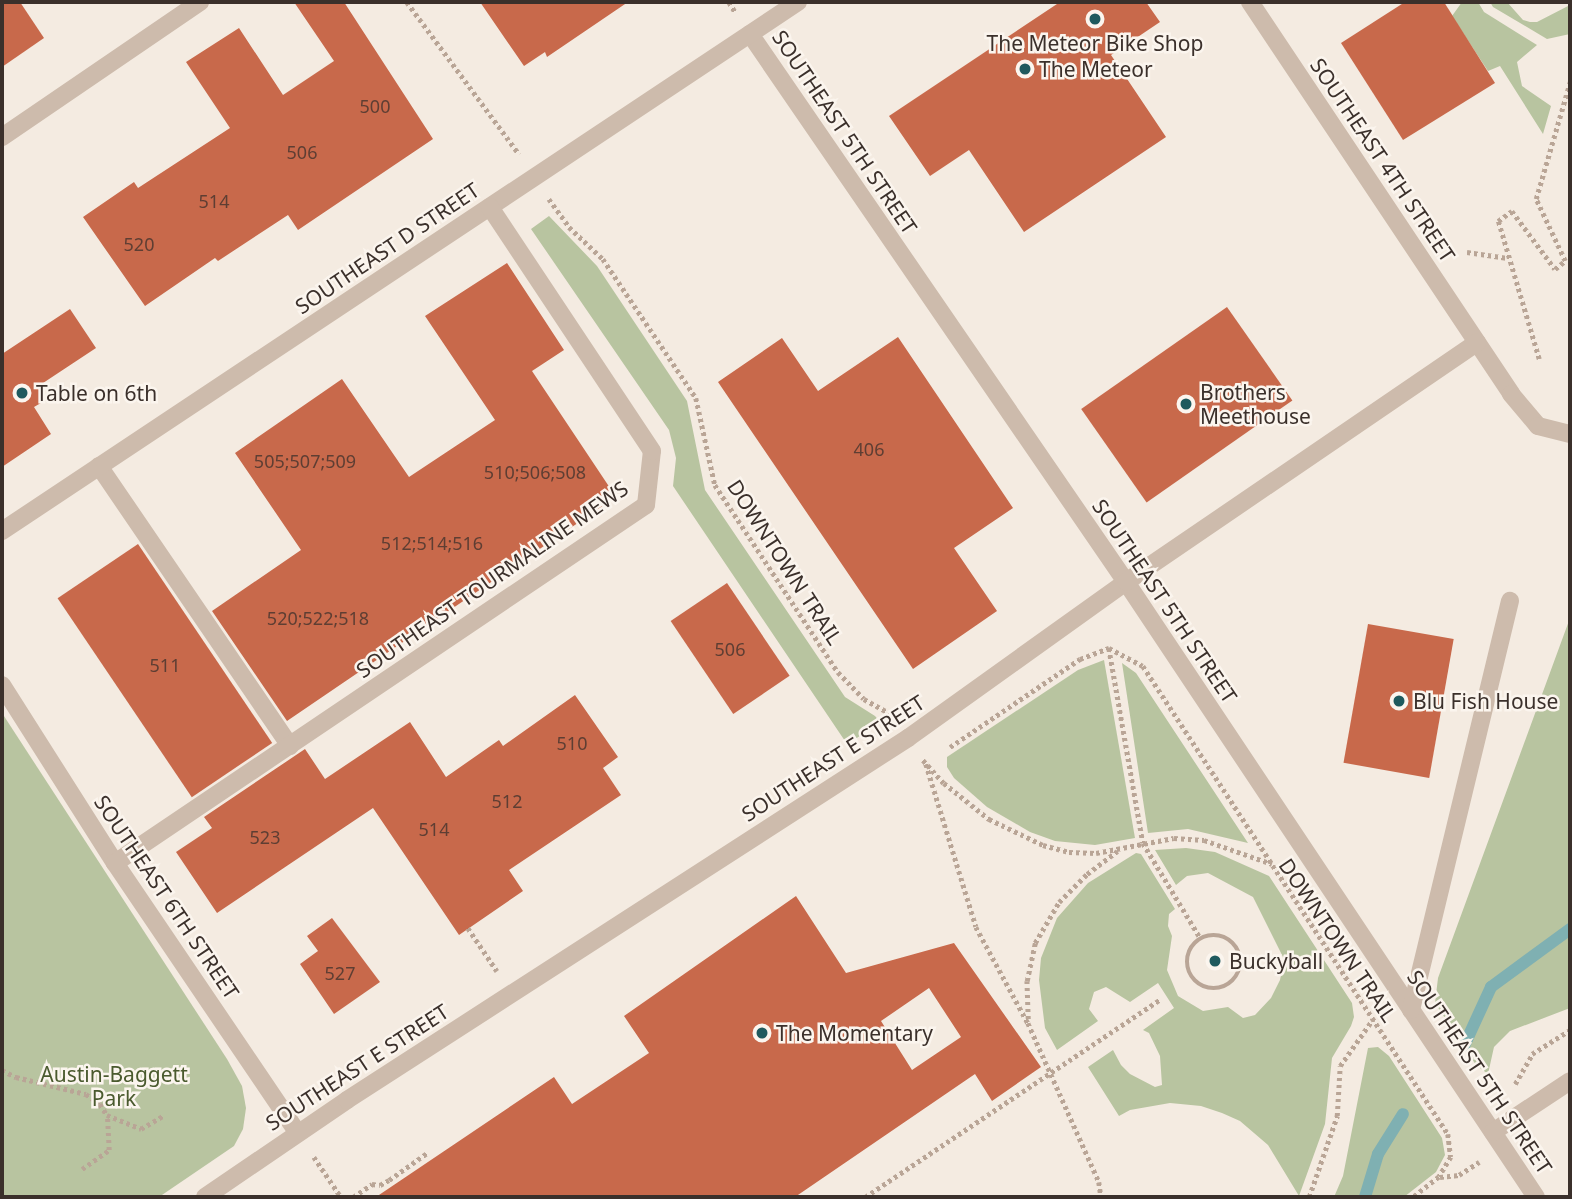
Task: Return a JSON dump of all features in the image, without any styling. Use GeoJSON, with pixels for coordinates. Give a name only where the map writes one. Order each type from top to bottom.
{"type":"FeatureCollection","features":[{"type":"Feature","properties":{"kind":"street"},"geometry":{"type":"LineString","coordinates":[[2,136],[200,2]]}},
{"type":"Feature","properties":{"kind":"street","name":"SOUTHEAST D STREET"},"geometry":{"type":"LineString","coordinates":[[2,531],[798,2]]}},
{"type":"Feature","properties":{"kind":"street","name":"SOUTHEAST 4TH STREET"},"geometry":{"type":"LineString","coordinates":[[1250,2],[1511,394],[1538,426],[1570,434]]}},
{"type":"Feature","properties":{"kind":"street","name":"SOUTHEAST 5TH STREET"},"geometry":{"type":"LineString","coordinates":[[750,33],[1126,582],[1536,1197]]}},
{"type":"Feature","properties":{"kind":"street","name":"SOUTHEAST TOURMALINE MEWS"},"geometry":{"type":"LineString","coordinates":[[115,863],[646,505],[652,451],[490,207]]}},
{"type":"Feature","properties":{"kind":"street","name":"SOUTHEAST E STREET"},"geometry":{"type":"LineString","coordinates":[[205,1197],[298,1133],[879,757],[1126,582],[1477,343]]}},
{"type":"Feature","properties":{"kind":"street"},"geometry":{"type":"LineString","coordinates":[[99,467],[290,746]]}},
{"type":"Feature","properties":{"kind":"street"},"geometry":{"type":"LineString","coordinates":[[1411,1010],[1510,601]]}},
{"type":"Feature","properties":{"kind":"street","name":"SOUTHEAST 6TH STREET"},"geometry":{"type":"LineString","coordinates":[[2,685],[115,863],[298,1133]]}},
{"type":"Feature","properties":{"kind":"street"},"geometry":{"type":"LineString","coordinates":[[1493,1132],[1570,1081]]}},
{"type":"Feature","properties":{"kind":"path"},"geometry":{"type":"LineString","coordinates":[[407,2],[520,155]]}},
{"type":"Feature","properties":{"kind":"path"},"geometry":{"type":"LineString","coordinates":[[1539,359],[1498,222],[1512,211],[1555,269],[1564,261],[1536,199],[1570,82]]}},
{"type":"Feature","properties":{"kind":"path","name":"DOWNTOWN TRAIL"},"geometry":{"type":"LineString","coordinates":[[545,194],[569,227],[603,259],[696,398],[715,485],[838,672],[864,699],[894,716]]}},
{"type":"Feature","properties":{"kind":"path"},"geometry":{"type":"LineString","coordinates":[[1467,252],[1508,258]]}},
{"type":"Feature","properties":{"kind":"path"},"geometry":{"type":"LineString","coordinates":[[948,748],[1080,659],[1109,648],[1143,666],[1272,864]]}},
{"type":"Feature","properties":{"kind":"path"},"geometry":{"type":"LineString","coordinates":[[1109,648],[1143,844],[1200,939]]}},
{"type":"Feature","properties":{"kind":"path"},"geometry":{"type":"LineString","coordinates":[[937,756],[926,763],[976,927],[1051,1072],[1098,1182],[1101,1197]]}},
{"type":"Feature","properties":{"kind":"path","name":"DOWNTOWN TRAIL"},"geometry":{"type":"LineString","coordinates":[[926,763],[964,800],[1017,834],[1069,852],[1096,853],[1174,838],[1204,840],[1272,864],[1448,1135],[1451,1157],[1439,1177]]}},
{"type":"Feature","properties":{"kind":"path"},"geometry":{"type":"LineString","coordinates":[[1028,1023],[1027,981],[1035,943],[1059,902],[1087,874],[1124,848]]}},
{"type":"Feature","properties":{"kind":"path"},"geometry":{"type":"LineString","coordinates":[[468,928],[491,961]]}},
{"type":"Feature","properties":{"kind":"path"},"geometry":{"type":"LineString","coordinates":[[1217,935],[1233,943],[1238,950],[1241,967],[1238,976],[1225,987],[1207,988],[1192,978],[1188,970],[1189,952],[1200,939],[1217,935]]}},
{"type":"Feature","properties":{"kind":"path"},"geometry":{"type":"LineString","coordinates":[[865,1197],[1159,1000]]}},
{"type":"Feature","properties":{"kind":"path"},"geometry":{"type":"LineString","coordinates":[[1309,1197],[1337,1116],[1340,1066],[1373,1019]]}},
{"type":"Feature","properties":{"kind":"path"},"geometry":{"type":"LineString","coordinates":[[1517,1078],[1532,1054],[1570,1030]]}},
{"type":"Feature","properties":{"kind":"path"},"geometry":{"type":"LineString","coordinates":[[2,1070],[16,1077],[86,1094],[100,1104],[107,1115],[109,1150],[82,1169]]}},
{"type":"Feature","properties":{"kind":"path"},"geometry":{"type":"LineString","coordinates":[[107,1115],[141,1129],[164,1115]]}},
{"type":"Feature","properties":{"kind":"path"},"geometry":{"type":"LineString","coordinates":[[298,1133],[341,1197]]}},
{"type":"Feature","properties":{"kind":"path"},"geometry":{"type":"LineString","coordinates":[[354,1197],[372,1185],[380,1185],[389,1180],[428,1153]]}},
{"type":"Feature","properties":{"kind":"path"},"geometry":{"type":"LineString","coordinates":[[1413,1197],[1439,1177],[1459,1175],[1479,1162]]}},
{"type":"Feature","properties":{"kind":"green space"},"geometry":{"type":"Polygon","coordinates":[[[1462,2],[1478,2],[1484,12],[1537,45],[1517,62],[1522,86],[1551,106],[1543,134],[1500,66],[1488,71],[1452,16],[1462,2]]]}},
{"type":"Feature","properties":{"kind":"green space"},"geometry":{"type":"Polygon","coordinates":[[[1490,2],[1507,2],[1523,20],[1530,22],[1537,22],[1570,5],[1570,34],[1547,39],[1493,7],[1490,2]]]}},
{"type":"Feature","properties":{"kind":"green space"},"geometry":{"type":"Polygon","coordinates":[[[549,216],[597,266],[687,401],[705,490],[845,697],[875,716],[881,723],[847,744],[673,486],[676,458],[669,430],[531,229],[549,216]]]}},
{"type":"Feature","properties":{"kind":"green space"},"geometry":{"type":"Polygon","coordinates":[[[1570,618],[1570,1008],[1510,1031],[1494,1047],[1488,1074],[1476,1065],[1435,1003],[1438,978],[1570,618]]]}},
{"type":"Feature","properties":{"kind":"green space"},"geometry":{"type":"Polygon","coordinates":[[[1104,660],[1135,838],[1095,845],[1055,841],[1030,832],[987,807],[954,778],[947,767],[947,757],[1078,670],[1104,660]]]}},
{"type":"Feature","properties":{"kind":"green space"},"geometry":{"type":"Polygon","coordinates":[[[1122,663],[1136,673],[1248,843],[1188,829],[1148,833],[1122,663]]]}},
{"type":"Feature","properties":{"kind":"green space","name":"Austin-Baggett Park"},"geometry":{"type":"Polygon","coordinates":[[[2,713],[242,1086],[246,1108],[243,1129],[234,1146],[159,1197],[2,1197],[2,713]]]}},
{"type":"Feature","properties":{"kind":"green space"},"geometry":{"type":"Polygon","coordinates":[[[1186,848],[1215,852],[1269,876],[1352,1003],[1354,1017],[1351,1026],[1332,1058],[1325,1124],[1299,1196],[1268,1145],[1240,1121],[1222,1113],[1201,1106],[1170,1103],[1130,1110],[1119,1116],[1088,1067],[1113,1050],[1121,1065],[1130,1074],[1155,1087],[1162,1085],[1160,1056],[1149,1033],[1143,1030],[1174,1008],[1158,983],[1130,1002],[1106,987],[1094,992],[1089,1009],[1098,1021],[1057,1050],[1045,1028],[1039,980],[1041,958],[1057,918],[1088,883],[1136,853],[1141,854],[1175,909],[1169,914],[1168,926],[1172,936],[1167,970],[1178,996],[1203,1011],[1228,1007],[1243,1018],[1255,1015],[1271,998],[1280,980],[1284,959],[1253,897],[1208,873],[1187,876],[1176,885],[1155,850],[1186,848]]]}},
{"type":"Feature","properties":{"kind":"green space"},"geometry":{"type":"Polygon","coordinates":[[[1378,1047],[1389,1056],[1442,1138],[1445,1155],[1436,1172],[1404,1197],[1334,1197],[1343,1176],[1368,1048],[1378,1047]]]}},
{"type":"Feature","properties":{"kind":"building"},"geometry":{"type":"Polygon","coordinates":[[[2,2],[20,2],[44,38],[2,67],[2,2]]]}},
{"type":"Feature","properties":{"kind":"building"},"geometry":{"type":"Polygon","coordinates":[[[294,2],[344,2],[433,139],[298,230],[288,215],[218,261],[215,258],[145,306],[83,217],[134,182],[138,188],[230,128],[186,62],[239,28],[283,95],[334,61],[294,2]]]}},
{"type":"Feature","properties":{"kind":"building"},"geometry":{"type":"Polygon","coordinates":[[[480,2],[628,2],[547,57],[545,52],[524,66],[480,2]]]}},
{"type":"Feature","properties":{"kind":"building"},"geometry":{"type":"Polygon","coordinates":[[[1060,2],[1146,2],[1160,22],[1111,55],[1166,137],[1024,232],[969,150],[930,176],[889,116],[1060,2]]]}},
{"type":"Feature","properties":{"kind":"building"},"geometry":{"type":"Polygon","coordinates":[[[1405,2],[1444,2],[1495,83],[1403,140],[1341,43],[1405,2]]]}},
{"type":"Feature","properties":{"kind":"building"},"geometry":{"type":"Polygon","coordinates":[[[507,263],[564,350],[532,371],[616,497],[287,721],[212,611],[301,550],[235,453],[342,379],[409,477],[495,420],[425,316],[507,263]]]}},
{"type":"Feature","properties":{"kind":"building","name":"Brothers Meethouse"},"geometry":{"type":"Polygon","coordinates":[[[1227,307],[1292,400],[1147,502],[1081,409],[1227,307]]]}},
{"type":"Feature","properties":{"kind":"building","name":"Table on 6th"},"geometry":{"type":"Polygon","coordinates":[[[70,309],[96,348],[37,387],[46,400],[34,407],[51,434],[2,467],[2,354],[70,309]]]}},
{"type":"Feature","properties":{"kind":"building"},"geometry":{"type":"Polygon","coordinates":[[[898,337],[1013,508],[954,548],[997,611],[913,669],[718,382],[782,338],[818,391],[898,337]]]}},
{"type":"Feature","properties":{"kind":"building"},"geometry":{"type":"Polygon","coordinates":[[[138,544],[272,743],[192,797],[58,598],[138,544]]]}},
{"type":"Feature","properties":{"kind":"building"},"geometry":{"type":"Polygon","coordinates":[[[727,583],[790,676],[733,714],[671,621],[727,583]]]}},
{"type":"Feature","properties":{"kind":"building","name":"Blu Fish House"},"geometry":{"type":"Polygon","coordinates":[[[1368,624],[1454,639],[1429,778],[1344,763],[1368,624]]]}},
{"type":"Feature","properties":{"kind":"building"},"geometry":{"type":"Polygon","coordinates":[[[575,695],[618,757],[603,768],[621,795],[509,870],[523,891],[459,935],[373,808],[217,913],[176,852],[212,828],[204,817],[305,749],[325,779],[410,722],[446,777],[499,740],[503,746],[575,695]]]}},
{"type":"Feature","properties":{"kind":"building","name":"The Momentary"},"geometry":{"type":"Polygon","coordinates":[[[796,896],[846,973],[954,943],[1041,1067],[992,1101],[975,1074],[795,1197],[376,1197],[554,1077],[572,1104],[649,1053],[624,1016],[796,896]],[[929,988],[881,1021],[912,1070],[961,1037],[929,988]]]}},
{"type":"Feature","properties":{"kind":"building"},"geometry":{"type":"Polygon","coordinates":[[[332,918],[380,982],[334,1014],[300,964],[318,951],[307,936],[332,918]]]}},
{"type":"Feature","properties":{"kind":"waterway"},"geometry":{"type":"LineString","coordinates":[[1464,1046],[1491,987],[1570,929]]}},
{"type":"Feature","properties":{"kind":"waterway"},"geometry":{"type":"LineString","coordinates":[[1365,1197],[1378,1154],[1403,1114]]}},
{"type":"Feature","properties":{"kind":"place","name":"The Meteor Bike Shop"},"geometry":{"type":"Point","coordinates":[1095,19]}},
{"type":"Feature","properties":{"kind":"place","name":"The Meteor"},"geometry":{"type":"Point","coordinates":[1025,69]}},
{"type":"Feature","properties":{"kind":"place","name":"Table on 6th"},"geometry":{"type":"Point","coordinates":[22,393]}},
{"type":"Feature","properties":{"kind":"place","name":"Brothers Meethouse"},"geometry":{"type":"Point","coordinates":[1186,404]}},
{"type":"Feature","properties":{"kind":"place","name":"Blu Fish House"},"geometry":{"type":"Point","coordinates":[1399,701]}},
{"type":"Feature","properties":{"kind":"place","name":"Buckyball"},"geometry":{"type":"Point","coordinates":[1215,961]}},
{"type":"Feature","properties":{"kind":"place","name":"The Momentary"},"geometry":{"type":"Point","coordinates":[762,1033]}}]}
